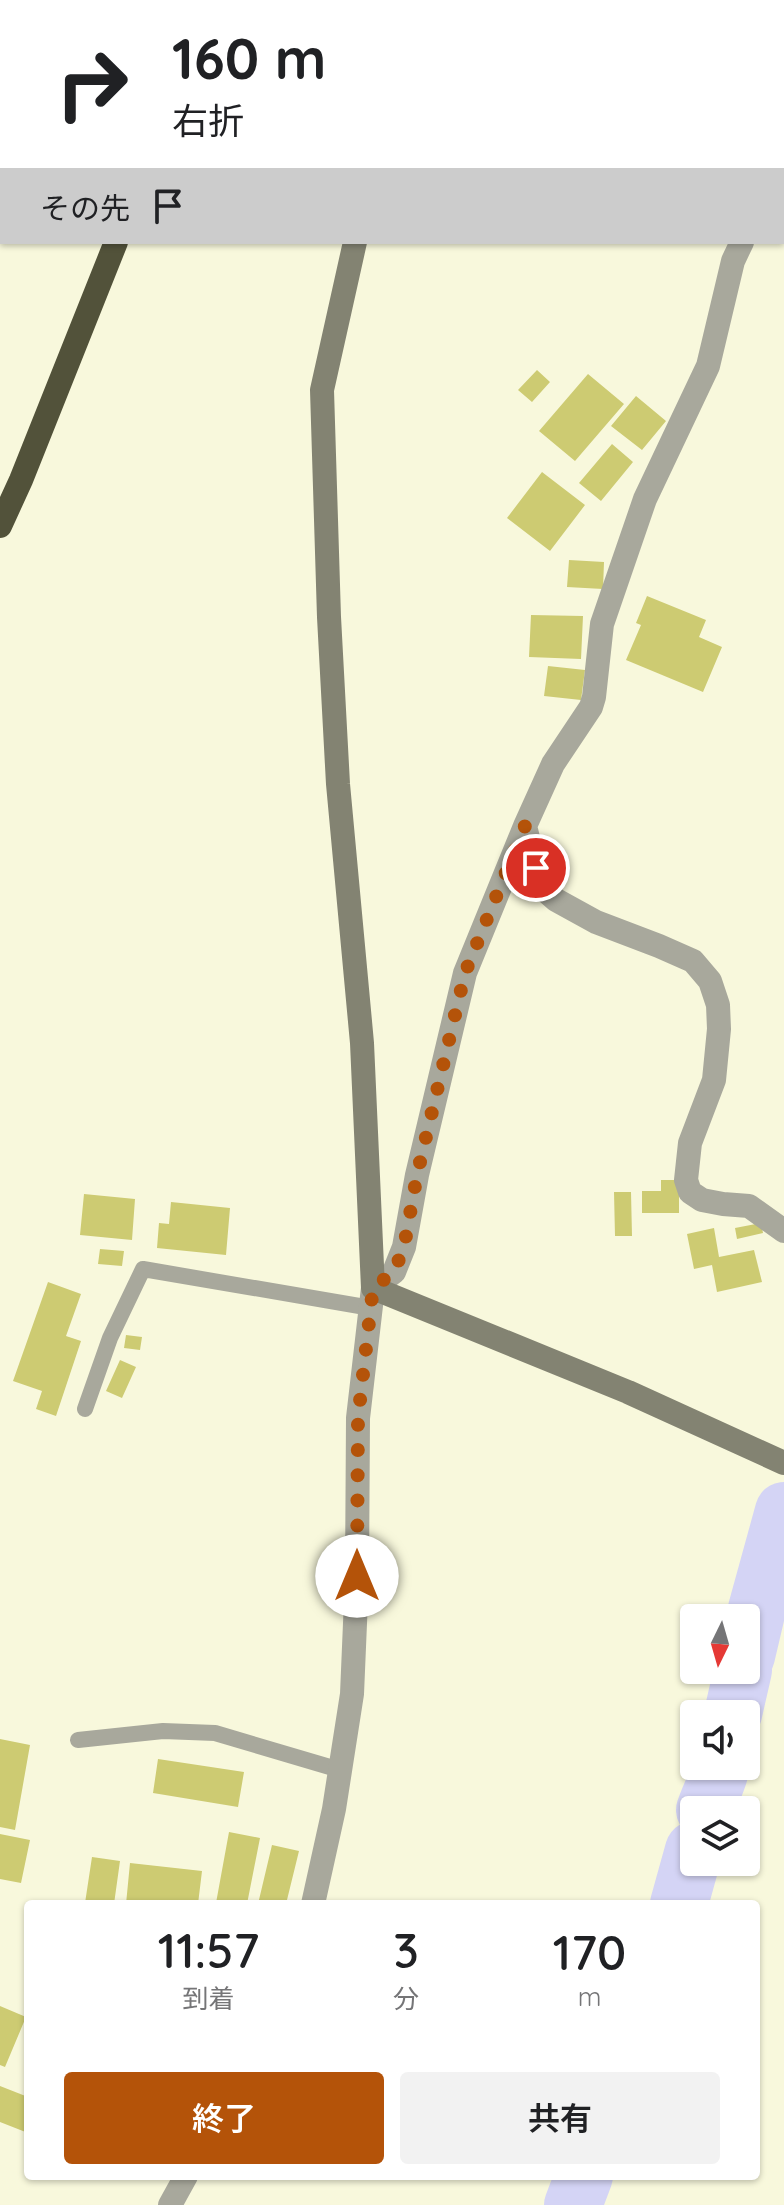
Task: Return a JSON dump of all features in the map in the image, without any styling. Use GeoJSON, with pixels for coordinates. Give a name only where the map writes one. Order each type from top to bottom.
{"type":"FeatureCollection","features":[{"type":"Feature","properties":{"kind":"highway"},"geometry":{"type":"LineString","coordinates":[[0,526],[115,244]]}},
{"type":"Feature","properties":{"kind":"street"},"geometry":{"type":"LineString","coordinates":[[314,1900],[334,1809],[352,1694],[357,1576],[358,1418],[372,1298],[372,1220],[362,1043],[338,784],[322,390],[355,244]]}},
{"type":"Feature","properties":{"kind":"street"},"geometry":{"type":"LineString","coordinates":[[372,1298],[394,1272],[404,1247],[417,1175],[465,973],[553,764],[591,707],[602,624],[645,499],[708,366],[733,261],[741,244]]}},
{"type":"Feature","properties":{"kind":"street"},"geometry":{"type":"LineString","coordinates":[[525,826],[540,886],[556,900],[596,922],[693,961],[710,981],[718,1005],[719,1029],[714,1080],[690,1143],[686,1180],[690,1192],[702,1200],[749,1206],[784,1231]]}},
{"type":"Feature","properties":{"kind":"street"},"geometry":{"type":"LineString","coordinates":[[372,1298],[628,1392],[780,1461]]}},
{"type":"Feature","properties":{"kind":"street"},"geometry":{"type":"LineString","coordinates":[[170,2205],[184,2180]]}},
{"type":"Feature","properties":{"kind":"lane"},"geometry":{"type":"LineString","coordinates":[[85,1409],[110,1338],[143,1269],[372,1298]]}},
{"type":"Feature","properties":{"kind":"lane"},"geometry":{"type":"LineString","coordinates":[[78,1740],[163,1731],[215,1733],[340,1770]]}},
{"type":"Feature","properties":{"kind":"building"},"geometry":{"type":"Polygon","coordinates":[[[537,370],[550,382],[532,402],[518,390],[537,370]]]}},
{"type":"Feature","properties":{"kind":"building"},"geometry":{"type":"Polygon","coordinates":[[[588,374],[624,404],[575,461],[539,431],[588,374]]]}},
{"type":"Feature","properties":{"kind":"building"},"geometry":{"type":"Polygon","coordinates":[[[636,396],[666,421],[642,450],[611,426],[636,396]]]}},
{"type":"Feature","properties":{"kind":"building"},"geometry":{"type":"Polygon","coordinates":[[[612,444],[633,462],[601,501],[579,483],[612,444]]]}},
{"type":"Feature","properties":{"kind":"building"},"geometry":{"type":"Polygon","coordinates":[[[542,472],[585,505],[550,551],[507,518],[542,472]]]}},
{"type":"Feature","properties":{"kind":"building"},"geometry":{"type":"Polygon","coordinates":[[[569,560],[604,562],[603,589],[567,587],[569,560]]]}},
{"type":"Feature","properties":{"kind":"building"},"geometry":{"type":"Polygon","coordinates":[[[647,596],[706,620],[699,637],[722,647],[703,692],[626,660],[641,625],[636,623],[647,596]]]}},
{"type":"Feature","properties":{"kind":"building"},"geometry":{"type":"Polygon","coordinates":[[[531,615],[583,616],[581,659],[529,657],[531,615]]]}},
{"type":"Feature","properties":{"kind":"building"},"geometry":{"type":"Polygon","coordinates":[[[548,666],[585,670],[581,700],[544,696],[548,666]]]}},
{"type":"Feature","properties":{"kind":"building"},"geometry":{"type":"Polygon","coordinates":[[[661,1180],[679,1180],[679,1213],[642,1213],[642,1191],[661,1191],[661,1180]]]}},
{"type":"Feature","properties":{"kind":"building"},"geometry":{"type":"Polygon","coordinates":[[[614,1192],[631,1192],[632,1236],[615,1236],[614,1192]]]}},
{"type":"Feature","properties":{"kind":"building"},"geometry":{"type":"Polygon","coordinates":[[[84,1194],[135,1199],[132,1240],[80,1235],[84,1194]]]}},
{"type":"Feature","properties":{"kind":"building"},"geometry":{"type":"Polygon","coordinates":[[[171,1202],[230,1208],[226,1255],[157,1248],[159,1223],[169,1224],[171,1202]]]}},
{"type":"Feature","properties":{"kind":"building"},"geometry":{"type":"Polygon","coordinates":[[[761,1223],[763,1233],[737,1239],[735,1228],[761,1223]]]}},
{"type":"Feature","properties":{"kind":"building"},"geometry":{"type":"Polygon","coordinates":[[[714,1228],[719,1257],[754,1250],[762,1282],[717,1292],[712,1265],[694,1269],[687,1234],[714,1228]]]}},
{"type":"Feature","properties":{"kind":"building"},"geometry":{"type":"Polygon","coordinates":[[[100,1249],[124,1251],[122,1266],[98,1264],[100,1249]]]}},
{"type":"Feature","properties":{"kind":"building"},"geometry":{"type":"Polygon","coordinates":[[[48,1282],[81,1294],[66,1336],[81,1341],[56,1416],[36,1409],[42,1391],[13,1381],[48,1282]]]}},
{"type":"Feature","properties":{"kind":"building"},"geometry":{"type":"Polygon","coordinates":[[[126,1335],[142,1337],[140,1350],[124,1348],[126,1335]]]}},
{"type":"Feature","properties":{"kind":"building"},"geometry":{"type":"Polygon","coordinates":[[[120,1360],[136,1367],[122,1398],[106,1391],[120,1360]]]}},
{"type":"Feature","properties":{"kind":"building"},"geometry":{"type":"Polygon","coordinates":[[[0,1739],[30,1745],[15,1830],[0,1827],[0,1739]]]}},
{"type":"Feature","properties":{"kind":"building"},"geometry":{"type":"Polygon","coordinates":[[[158,1759],[244,1772],[238,1807],[153,1793],[158,1759]]]}},
{"type":"Feature","properties":{"kind":"building"},"geometry":{"type":"Polygon","coordinates":[[[229,1832],[260,1838],[248,1900],[217,1900],[229,1832]]]}},
{"type":"Feature","properties":{"kind":"building"},"geometry":{"type":"Polygon","coordinates":[[[0,1834],[30,1840],[21,1883],[0,1879],[0,1834]]]}},
{"type":"Feature","properties":{"kind":"building"},"geometry":{"type":"Polygon","coordinates":[[[272,1845],[299,1851],[287,1900],[259,1900],[272,1845]]]}},
{"type":"Feature","properties":{"kind":"building"},"geometry":{"type":"Polygon","coordinates":[[[92,1857],[120,1861],[115,1900],[85,1900],[92,1857]]]}},
{"type":"Feature","properties":{"kind":"building"},"geometry":{"type":"Polygon","coordinates":[[[130,1863],[202,1871],[198,1900],[126,1900],[130,1863]]]}},
{"type":"Feature","properties":{"kind":"building"},"geometry":{"type":"Polygon","coordinates":[[[0,2006],[24,2016],[24,2022],[5,2067],[0,2065],[0,2006]]]}},
{"type":"Feature","properties":{"kind":"building"},"geometry":{"type":"Polygon","coordinates":[[[0,2086],[24,2095],[24,2131],[0,2122],[0,2086]]]}},
{"type":"Feature","properties":{"kind":"waterway"},"geometry":{"type":"LineString","coordinates":[[758,1604],[784,1511]]}},
{"type":"Feature","properties":{"kind":"waterway"},"geometry":{"type":"LineString","coordinates":[[736,1700],[740,1684]]}},
{"type":"Feature","properties":{"kind":"waterway"},"geometry":{"type":"LineString","coordinates":[[711,1796],[717,1780]]}},
{"type":"Feature","properties":{"kind":"waterway"},"geometry":{"type":"LineString","coordinates":[[680,1900],[687,1876]]}},
{"type":"Feature","properties":{"kind":"waterway"},"geometry":{"type":"LineString","coordinates":[[573,2205],[582,2180]]}},
{"type":"Feature","properties":{"kind":"route"},"geometry":{"type":"LineString","coordinates":[[357,1576],[358,1418],[373,1288],[394,1272],[404,1247],[417,1175],[465,973],[525,826],[536,868]]}}]}
